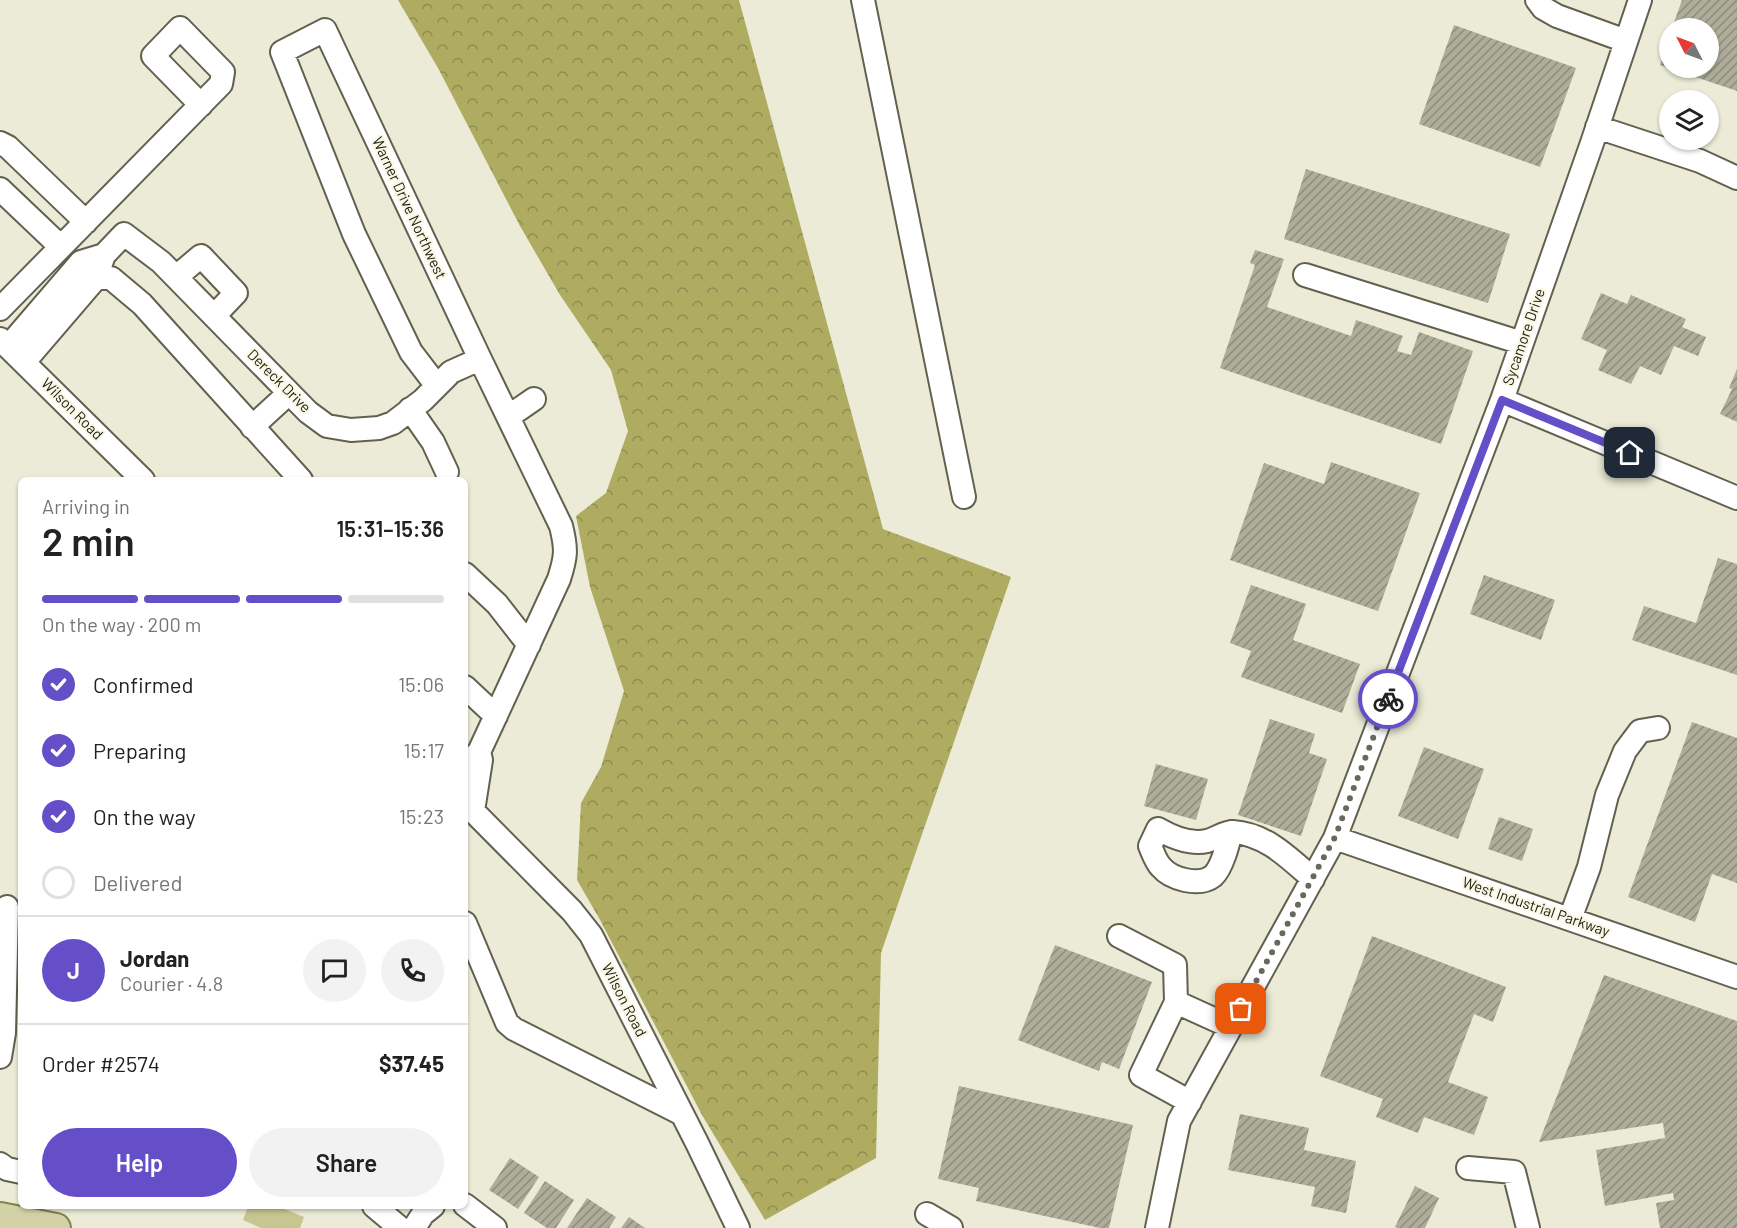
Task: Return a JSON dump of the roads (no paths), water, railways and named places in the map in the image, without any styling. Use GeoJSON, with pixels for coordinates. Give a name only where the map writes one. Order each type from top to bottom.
{"type":"FeatureCollection","features":[{"type":"Feature","properties":{"kind":"main road"},"geometry":{"type":"LineString","coordinates":[[0,1217],[56,1228]]}},
{"type":"Feature","properties":{"kind":"street"},"geometry":{"type":"LineString","coordinates":[[863,0],[964,497]]}},
{"type":"Feature","properties":{"kind":"street"},"geometry":{"type":"LineString","coordinates":[[1537,0],[1543,8],[1557,16],[1626,41]]}},
{"type":"Feature","properties":{"kind":"street","name":"Sycamore Drive"},"geometry":{"type":"LineString","coordinates":[[1157,1228],[1179,1121],[1335,837],[1502,400],[1640,0]]}},
{"type":"Feature","properties":{"kind":"street","name":"Warner Drive Northwest"},"geometry":{"type":"LineString","coordinates":[[437,386],[411,352],[354,234],[282,52],[325,30],[561,526],[566,549],[559,579],[496,716],[472,758]]}},
{"type":"Feature","properties":{"kind":"street"},"geometry":{"type":"LineString","coordinates":[[0,309],[201,105]]}},
{"type":"Feature","properties":{"kind":"street"},"geometry":{"type":"LineString","coordinates":[[1597,127],[1700,161],[1737,178]]}},
{"type":"Feature","properties":{"kind":"street"},"geometry":{"type":"LineString","coordinates":[[0,143],[8,147],[86,222]]}},
{"type":"Feature","properties":{"kind":"street"},"geometry":{"type":"LineString","coordinates":[[0,189],[61,247]]}},
{"type":"Feature","properties":{"kind":"street","name":"Dereck Drive"},"geometry":{"type":"LineString","coordinates":[[10,349],[96,278],[104,255],[124,234],[161,262],[308,412],[327,426],[351,430],[380,428],[393,423],[451,372],[480,359]]}},
{"type":"Feature","properties":{"kind":"street","name":"Dereck Drive"},"geometry":{"type":"LineString","coordinates":[[10,349],[81,262],[104,255]]}},
{"type":"Feature","properties":{"kind":"street"},"geometry":{"type":"LineString","coordinates":[[176,277],[201,256],[236,293],[214,316]]}},
{"type":"Feature","properties":{"kind":"street"},"geometry":{"type":"LineString","coordinates":[[1305,275],[1522,343]]}},
{"type":"Feature","properties":{"kind":"street"},"geometry":{"type":"LineString","coordinates":[[96,278],[111,278],[142,304],[298,477]]}},
{"type":"Feature","properties":{"kind":"street","name":"Wilson Road"},"geometry":{"type":"LineString","coordinates":[[10,349],[140,477]]}},
{"type":"Feature","properties":{"kind":"street"},"geometry":{"type":"LineString","coordinates":[[252,427],[289,393]]}},
{"type":"Feature","properties":{"kind":"street"},"geometry":{"type":"LineString","coordinates":[[508,417],[534,399]]}},
{"type":"Feature","properties":{"kind":"street"},"geometry":{"type":"LineString","coordinates":[[1502,400],[1737,498]]}},
{"type":"Feature","properties":{"kind":"street"},"geometry":{"type":"LineString","coordinates":[[411,409],[432,442],[447,472]]}},
{"type":"Feature","properties":{"kind":"street"},"geometry":{"type":"LineString","coordinates":[[468,577],[497,604],[529,645]]}},
{"type":"Feature","properties":{"kind":"street"},"geometry":{"type":"LineString","coordinates":[[468,690],[496,716]]}},
{"type":"Feature","properties":{"kind":"street"},"geometry":{"type":"LineString","coordinates":[[1570,919],[1589,867],[1607,795],[1625,751],[1640,731],[1658,728]]}},
{"type":"Feature","properties":{"kind":"street"},"geometry":{"type":"LineString","coordinates":[[469,807],[481,760],[472,758]]}},
{"type":"Feature","properties":{"kind":"street","name":"Wilson Road"},"geometry":{"type":"LineString","coordinates":[[469,807],[572,910],[591,935],[738,1228]]}},
{"type":"Feature","properties":{"kind":"street"},"geometry":{"type":"LineString","coordinates":[[1231,832],[1259,837],[1286,855],[1313,879]]}},
{"type":"Feature","properties":{"kind":"street","name":"West Industrial Parkway"},"geometry":{"type":"LineString","coordinates":[[1335,837],[1737,977]]}},
{"type":"Feature","properties":{"kind":"street"},"geometry":{"type":"LineString","coordinates":[[0,1057],[4,1033],[7,907]]}},
{"type":"Feature","properties":{"kind":"street"},"geometry":{"type":"LineString","coordinates":[[468,930],[507,1023],[514,1029],[682,1114]]}},
{"type":"Feature","properties":{"kind":"street"},"geometry":{"type":"LineString","coordinates":[[1119,936],[1175,965],[1176,1002],[1142,1075],[1190,1102]]}},
{"type":"Feature","properties":{"kind":"street"},"geometry":{"type":"LineString","coordinates":[[1176,1002],[1231,1027]]}},
{"type":"Feature","properties":{"kind":"street"},"geometry":{"type":"LineString","coordinates":[[0,1164],[18,1171]]}},
{"type":"Feature","properties":{"kind":"street"},"geometry":{"type":"LineString","coordinates":[[1468,1168],[1514,1172],[1528,1228]]}},
{"type":"Feature","properties":{"kind":"street"},"geometry":{"type":"LineString","coordinates":[[468,1207],[495,1228]]}},
{"type":"Feature","properties":{"kind":"street"},"geometry":{"type":"LineString","coordinates":[[378,1209],[400,1228]]}},
{"type":"Feature","properties":{"kind":"street"},"geometry":{"type":"LineString","coordinates":[[414,1228],[423,1214],[430,1209]]}},
{"type":"Feature","properties":{"kind":"street"},"geometry":{"type":"LineString","coordinates":[[927,1214],[951,1228]]}}]}
